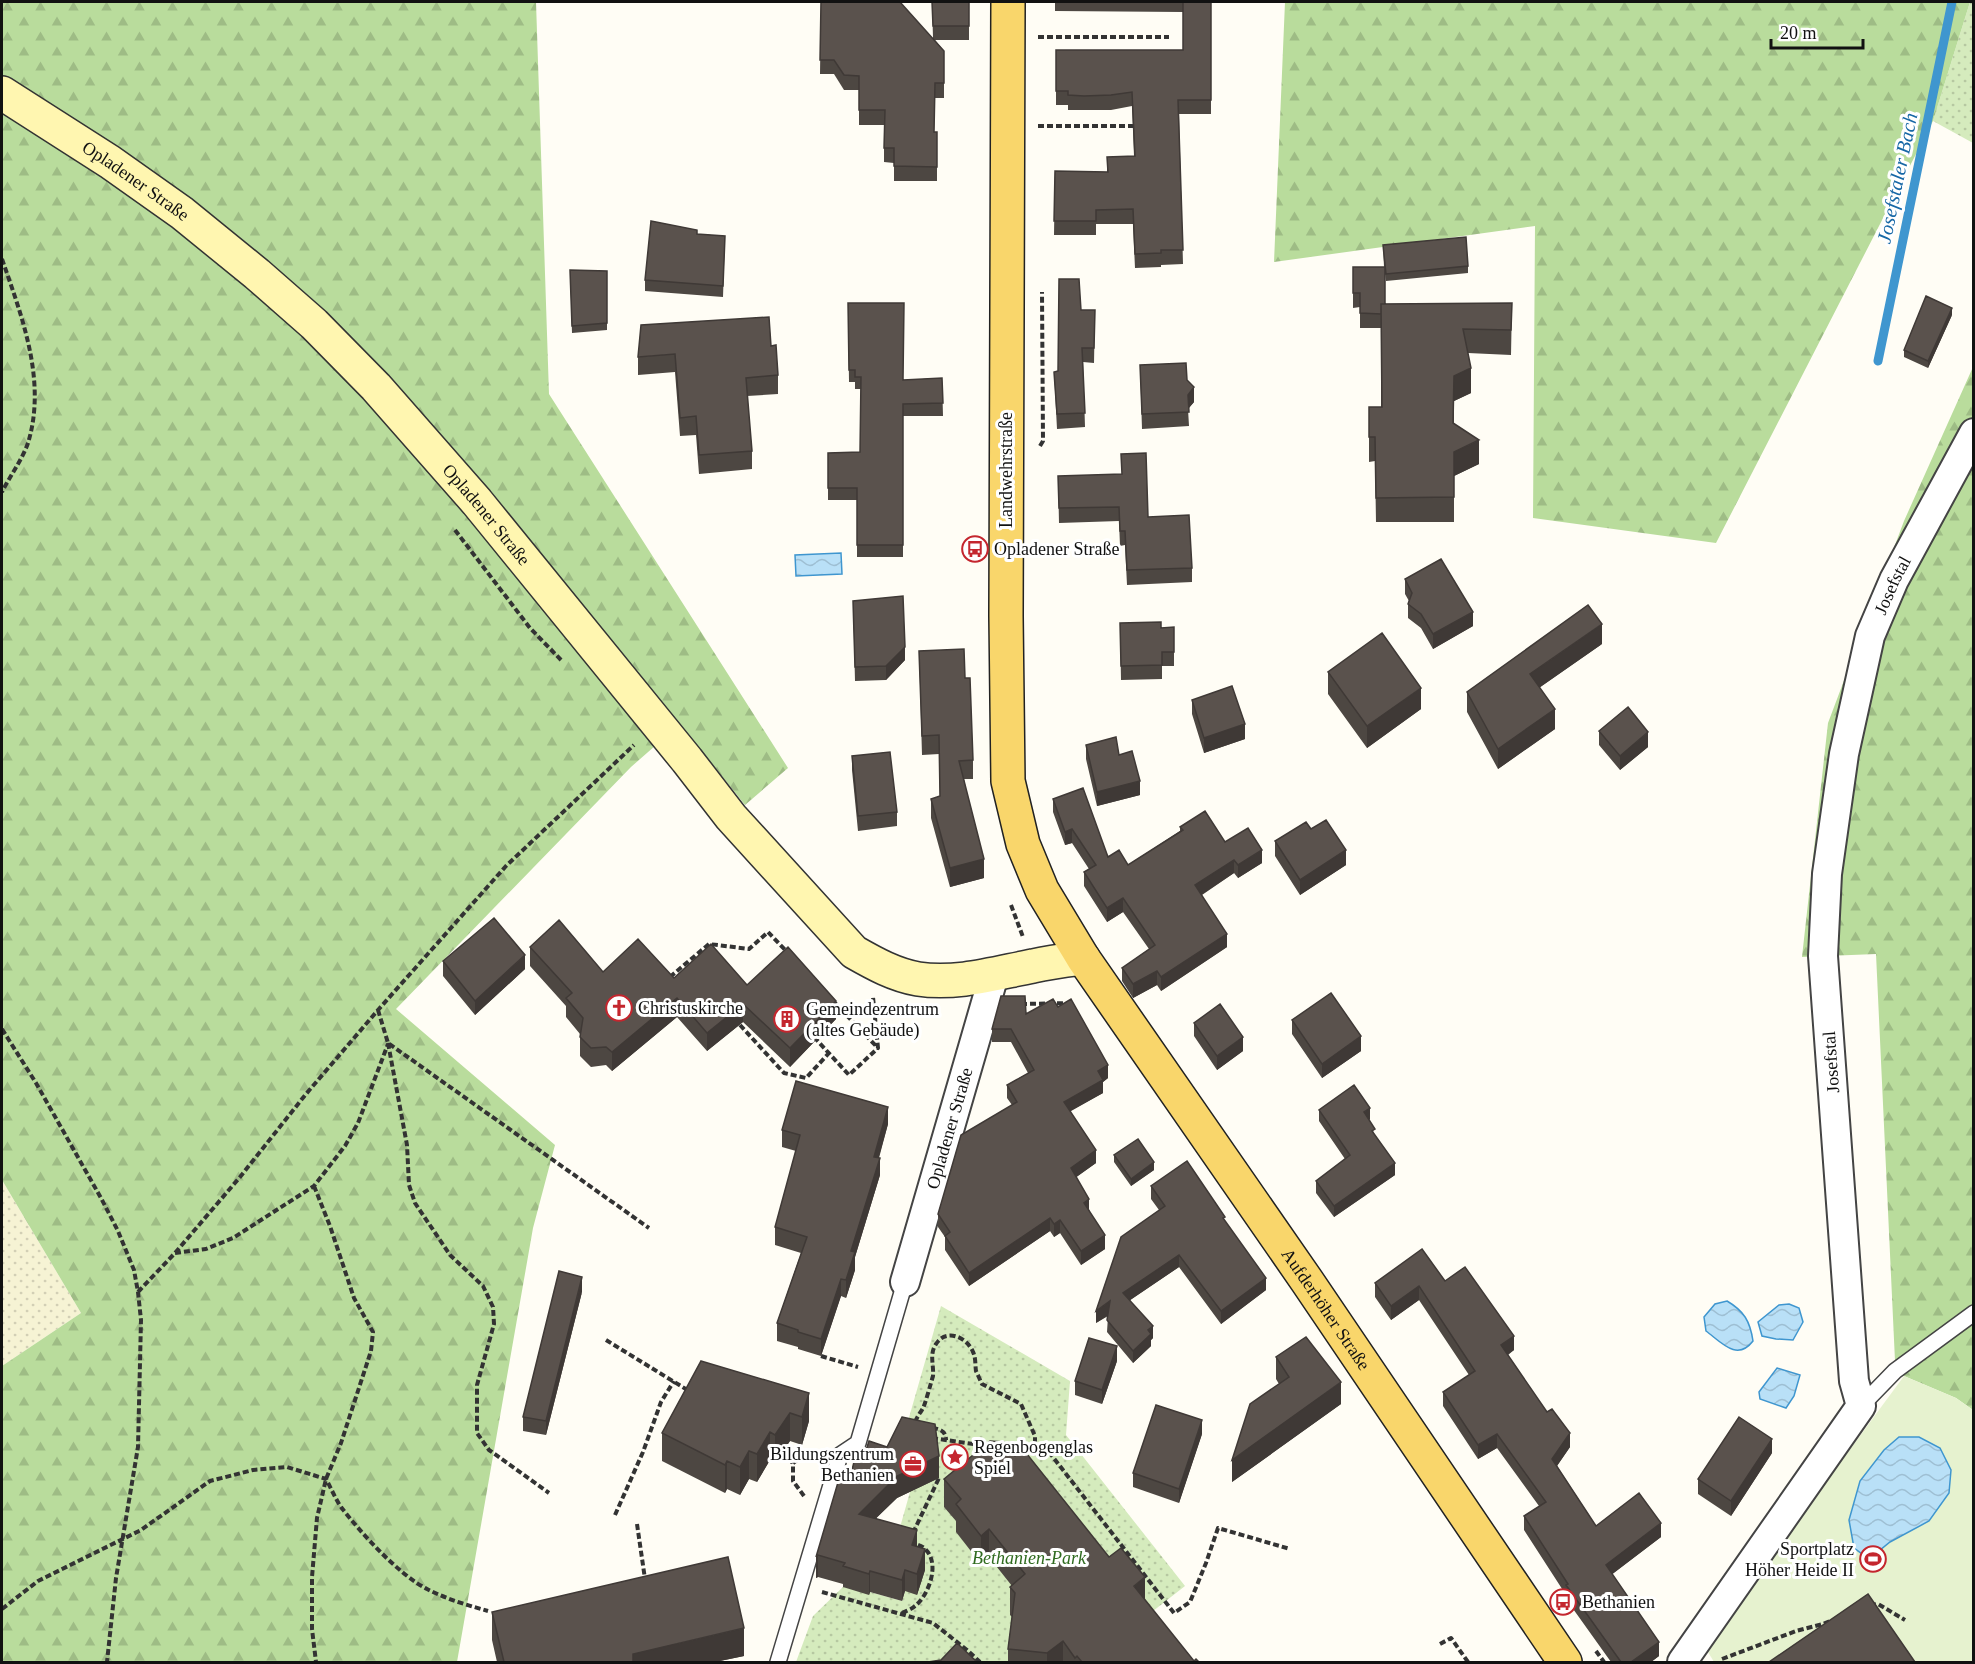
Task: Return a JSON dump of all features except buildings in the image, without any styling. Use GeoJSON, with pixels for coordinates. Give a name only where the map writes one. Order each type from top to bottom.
{"type":"FeatureCollection","features":[{"type":"Feature","properties":{"kind":"main road","name":"Landwehrstraße"},"geometry":{"type":"LineString","coordinates":[[1008,2],[1006,616],[1008,781],[1023,844],[1041,890],[1083,958]]}},
{"type":"Feature","properties":{"kind":"main road","name":"Opladener Straße"},"geometry":{"type":"LineString","coordinates":[[2,93],[110,162],[182,213],[314,324],[375,387],[477,502],[731,817],[854,952],[878,966],[899,974],[920,979],[953,980],[994,975],[1083,958]]}},
{"type":"Feature","properties":{"kind":"main road","name":"Aufderhöher Straße"},"geometry":{"type":"LineString","coordinates":[[1083,958],[1307,1281],[1565,1662]]}},
{"type":"Feature","properties":{"kind":"street","name":"Josefstal"},"geometry":{"type":"LineString","coordinates":[[1861,1406],[1854,1381],[1852,1362],[1823,956],[1827,874],[1844,754],[1870,636],[1894,580],[1974,433]]}},
{"type":"Feature","properties":{"kind":"street","name":"Opladener Straße"},"geometry":{"type":"LineString","coordinates":[[905,1282],[994,975]]}},
{"type":"Feature","properties":{"kind":"street"},"geometry":{"type":"LineString","coordinates":[[1683,1662],[1861,1406]]}},
{"type":"Feature","properties":{"kind":"lane"},"geometry":{"type":"LineString","coordinates":[[778,1662],[840,1455],[858,1443],[905,1282]]}},
{"type":"Feature","properties":{"kind":"lane"},"geometry":{"type":"LineString","coordinates":[[1861,1406],[1895,1371],[1974,1313]]}},
{"type":"Feature","properties":{"kind":"path"},"geometry":{"type":"LineString","coordinates":[[1008,37],[1169,37]]}},
{"type":"Feature","properties":{"kind":"path"},"geometry":{"type":"LineString","coordinates":[[1008,126],[1148,126]]}},
{"type":"Feature","properties":{"kind":"path"},"geometry":{"type":"LineString","coordinates":[[2,259],[25,328],[33,370],[33,419],[27,445],[2,492]]}},
{"type":"Feature","properties":{"kind":"path"},"geometry":{"type":"LineString","coordinates":[[454,529],[530,628],[569,668]]}},
{"type":"Feature","properties":{"kind":"path"},"geometry":{"type":"LineString","coordinates":[[138,1292],[175,1253],[240,1177],[306,1094],[378,1010],[506,866],[639,741]]}},
{"type":"Feature","properties":{"kind":"path"},"geometry":{"type":"LineString","coordinates":[[663,982],[709,944],[749,949],[768,932],[791,957]]}},
{"type":"Feature","properties":{"kind":"path"},"geometry":{"type":"LineString","coordinates":[[873,990],[878,1048]]}},
{"type":"Feature","properties":{"kind":"path"},"geometry":{"type":"LineString","coordinates":[[831,999],[878,1048]]}},
{"type":"Feature","properties":{"kind":"path"},"geometry":{"type":"LineString","coordinates":[[378,1010],[388,1043],[407,1145],[410,1185],[416,1203],[450,1255],[483,1286],[493,1307],[494,1324],[477,1385],[477,1433],[489,1450],[549,1492]]}},
{"type":"Feature","properties":{"kind":"path"},"geometry":{"type":"LineString","coordinates":[[740,1025],[784,1073],[806,1078],[829,1053]]}},
{"type":"Feature","properties":{"kind":"path"},"geometry":{"type":"LineString","coordinates":[[2,1029],[36,1083],[101,1198],[134,1270],[138,1292],[141,1320],[138,1447],[111,1616],[107,1662]]}},
{"type":"Feature","properties":{"kind":"path"},"geometry":{"type":"LineString","coordinates":[[813,1036],[849,1075],[878,1048]]}},
{"type":"Feature","properties":{"kind":"path"},"geometry":{"type":"LineString","coordinates":[[175,1253],[206,1249],[233,1238],[314,1186],[345,1146],[358,1123],[388,1043]]}},
{"type":"Feature","properties":{"kind":"path"},"geometry":{"type":"LineString","coordinates":[[388,1043],[649,1228]]}},
{"type":"Feature","properties":{"kind":"path"},"geometry":{"type":"LineString","coordinates":[[314,1186],[334,1237],[354,1299],[373,1332],[371,1351],[362,1383],[326,1479],[317,1518],[312,1577],[312,1629],[316,1662]]}},
{"type":"Feature","properties":{"kind":"path"},"geometry":{"type":"LineString","coordinates":[[920,1425],[916,1420],[926,1401],[928,1387],[933,1377],[931,1360],[935,1345],[941,1338],[954,1336],[961,1338],[973,1351],[976,1370],[982,1384],[1021,1404],[1035,1437],[1035,1446]]}},
{"type":"Feature","properties":{"kind":"path"},"geometry":{"type":"LineString","coordinates":[[606,1340],[697,1396]]}},
{"type":"Feature","properties":{"kind":"path"},"geometry":{"type":"LineString","coordinates":[[821,1356],[878,1374]]}},
{"type":"Feature","properties":{"kind":"path"},"geometry":{"type":"LineString","coordinates":[[615,1515],[643,1452],[661,1401],[674,1381]]}},
{"type":"Feature","properties":{"kind":"path"},"geometry":{"type":"LineString","coordinates":[[931,1427],[943,1432],[946,1440]]}},
{"type":"Feature","properties":{"kind":"path"},"geometry":{"type":"LineString","coordinates":[[927,1437],[988,1446]]}},
{"type":"Feature","properties":{"kind":"path"},"geometry":{"type":"LineString","coordinates":[[999,1448],[1020,1451],[1035,1446],[1049,1452],[1174,1613],[1190,1602],[1218,1528],[1290,1549]]}},
{"type":"Feature","properties":{"kind":"path"},"geometry":{"type":"LineString","coordinates":[[781,1453],[793,1463]]}},
{"type":"Feature","properties":{"kind":"path"},"geometry":{"type":"LineString","coordinates":[[2,1609],[38,1581],[149,1524],[210,1480],[253,1470],[287,1467],[326,1479],[340,1505],[363,1534],[409,1577],[426,1589],[459,1603],[488,1611]]}},
{"type":"Feature","properties":{"kind":"path"},"geometry":{"type":"LineString","coordinates":[[902,1613],[915,1606],[925,1594],[930,1577],[933,1561],[927,1551],[910,1542],[939,1478]]}},
{"type":"Feature","properties":{"kind":"path"},"geometry":{"type":"LineString","coordinates":[[637,1524],[646,1580]]}},
{"type":"Feature","properties":{"kind":"path"},"geometry":{"type":"LineString","coordinates":[[800,1586],[933,1623],[980,1662]]}},
{"type":"Feature","properties":{"kind":"path"},"geometry":{"type":"LineString","coordinates":[[1867,1605],[1878,1604],[1905,1620]]}},
{"type":"Feature","properties":{"kind":"path"},"geometry":{"type":"LineString","coordinates":[[1712,1662],[1832,1620]]}},
{"type":"Feature","properties":{"kind":"path"},"geometry":{"type":"LineString","coordinates":[[1440,1644],[1451,1638],[1468,1662]]}},
{"type":"Feature","properties":{"kind":"path"},"geometry":{"type":"LineString","coordinates":[[1593,1646],[1604,1662]]}},
{"type":"Feature","properties":{"kind":"shaded area"},"geometry":{"type":"Polygon","coordinates":[[[2,1180],[81,1313],[2,1366],[2,1180]]]}},
{"type":"Feature","properties":{"kind":"green space"},"geometry":{"type":"Polygon","coordinates":[[[2,2],[536,2],[549,394],[788,768],[745,805],[680,724],[631,767],[396,1009],[555,1145],[533,1228],[457,1662],[2,1662],[2,1366],[81,1313],[2,1180],[2,2]]]}},
{"type":"Feature","properties":{"kind":"green space"},"geometry":{"type":"Polygon","coordinates":[[[1285,2],[1970,2],[1933,121],[1716,543],[1533,518],[1535,226],[1274,262],[1285,2]]]}},
{"type":"Feature","properties":{"kind":"green space"},"geometry":{"type":"Polygon","coordinates":[[[1970,2],[1973,2],[1973,143],[1933,121],[1970,2]]]}},
{"type":"Feature","properties":{"kind":"green space"},"geometry":{"type":"Polygon","coordinates":[[[1973,367],[1973,1410],[1956,1398],[1904,1376],[1895,1361],[1876,954],[1802,957],[1828,723],[1904,521],[1973,367]]]}},
{"type":"Feature","properties":{"kind":"green space","name":"Bethanien-Park"},"geometry":{"type":"Polygon","coordinates":[[[941,1306],[1070,1381],[1066,1435],[1185,1586],[1088,1662],[796,1662],[813,1616],[845,1585],[902,1601],[905,1591],[895,1545],[910,1492],[906,1428],[941,1306]]]}},
{"type":"Feature","properties":{"kind":"green space","name":"Sportplatz Höher Heide II"},"geometry":{"type":"Polygon","coordinates":[[[1904,1376],[1956,1398],[1973,1410],[1973,1662],[1714,1662],[1708,1652],[1837,1467],[1904,1376]]]}},
{"type":"Feature","properties":{"kind":"water"},"geometry":{"type":"Polygon","coordinates":[[[841,553],[842,574],[796,576],[795,555],[841,553]]]}},
{"type":"Feature","properties":{"kind":"water"},"geometry":{"type":"Polygon","coordinates":[[[1727,1301],[1742,1313],[1750,1328],[1753,1341],[1741,1350],[1723,1345],[1706,1331],[1704,1317],[1715,1304],[1727,1301]]]}},
{"type":"Feature","properties":{"kind":"water"},"geometry":{"type":"Polygon","coordinates":[[[1789,1304],[1799,1308],[1803,1322],[1793,1340],[1762,1336],[1758,1322],[1779,1305],[1789,1304]]]}},
{"type":"Feature","properties":{"kind":"water"},"geometry":{"type":"Polygon","coordinates":[[[1777,1368],[1800,1375],[1794,1396],[1786,1408],[1760,1399],[1759,1392],[1777,1368]]]}},
{"type":"Feature","properties":{"kind":"water"},"geometry":{"type":"Polygon","coordinates":[[[1899,1437],[1919,1437],[1940,1448],[1951,1470],[1949,1493],[1929,1521],[1890,1542],[1869,1559],[1854,1548],[1849,1520],[1860,1481],[1884,1450],[1899,1437]]]}},
{"type":"Feature","properties":{"kind":"waterway","name":"Josefstaler Bach"},"geometry":{"type":"LineString","coordinates":[[1878,361],[1952,2]]}},
{"type":"Feature","properties":{"kind":"place","name":"Opladener Straße"},"geometry":{"type":"Point","coordinates":[975,549]}},
{"type":"Feature","properties":{"kind":"place","name":"Christuskirche"},"geometry":{"type":"Point","coordinates":[619,1008]}},
{"type":"Feature","properties":{"kind":"place","name":"Gemeindezentrum (altes Gebäude)"},"geometry":{"type":"Point","coordinates":[787,1019]}},
{"type":"Feature","properties":{"kind":"place","name":"Regenbogenglas Spiel"},"geometry":{"type":"Point","coordinates":[955,1457]}},
{"type":"Feature","properties":{"kind":"place","name":"Bildungszentrum Bethanien"},"geometry":{"type":"Point","coordinates":[913,1464]}},
{"type":"Feature","properties":{"kind":"place","name":"Sportplatz Höher Heide II"},"geometry":{"type":"Point","coordinates":[1873,1559]}},
{"type":"Feature","properties":{"kind":"place","name":"Bethanien"},"geometry":{"type":"Point","coordinates":[1563,1602]}}]}
